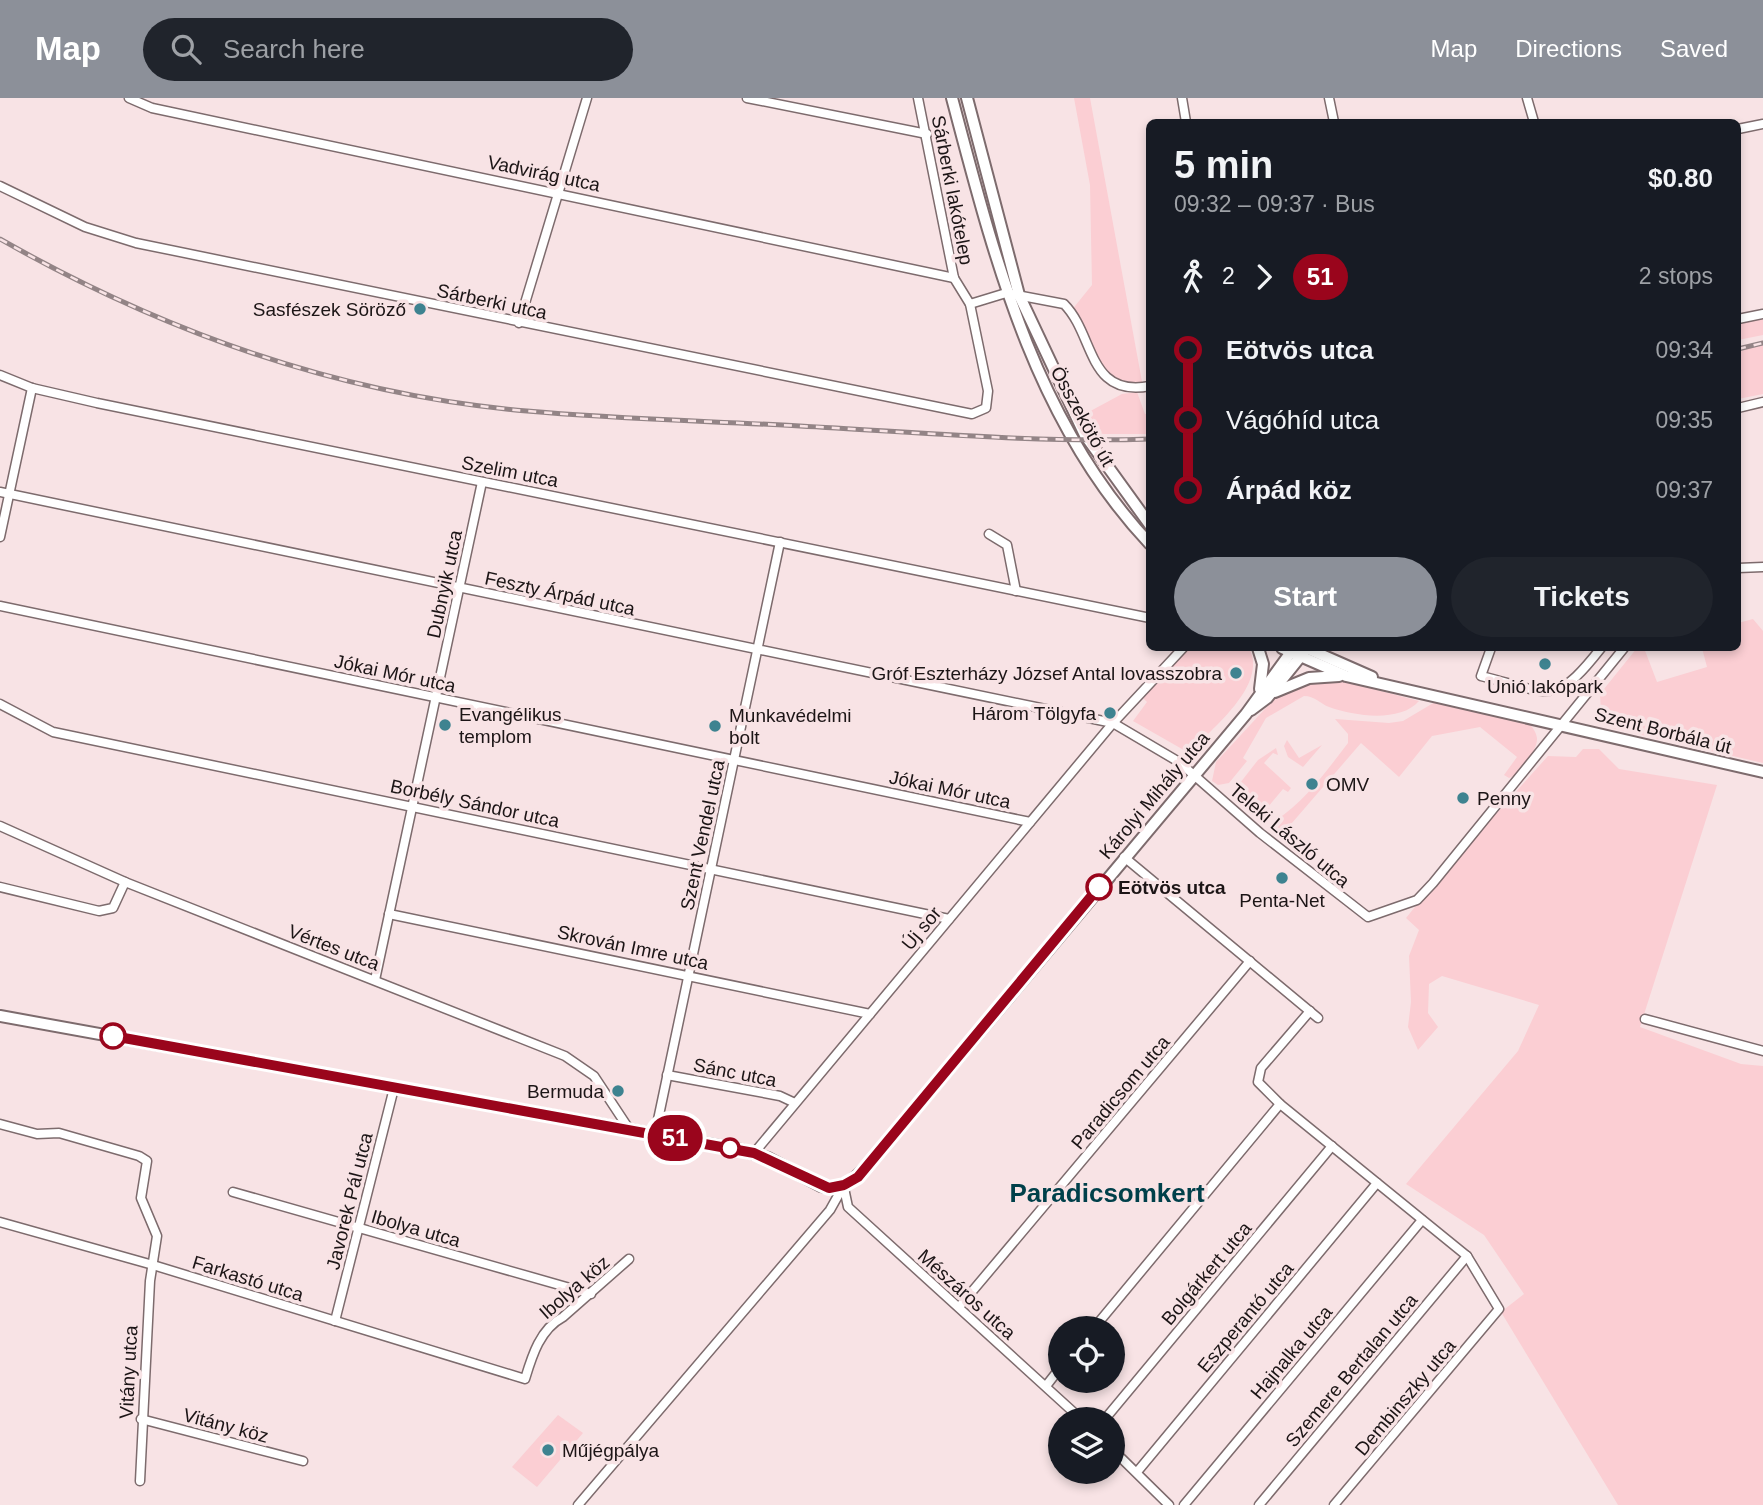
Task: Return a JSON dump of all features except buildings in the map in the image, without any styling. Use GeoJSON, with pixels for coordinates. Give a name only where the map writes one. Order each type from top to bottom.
{"type":"FeatureCollection","features":[{"type":"Feature","properties":{"kind":"street","name":"Vadvirág utca"},"geometry":{"type":"LineString","coordinates":[[129,98],[152,108],[954,278]]}},
{"type":"Feature","properties":{"kind":"street"},"geometry":{"type":"LineString","coordinates":[[519,323],[587,98]]}},
{"type":"Feature","properties":{"kind":"street"},"geometry":{"type":"LineString","coordinates":[[747,98],[927,134]]}},
{"type":"Feature","properties":{"kind":"street","name":"Sárberki lakótelep"},"geometry":{"type":"LineString","coordinates":[[918,98],[954,278],[970,304],[988,391],[986,408]]}},
{"type":"Feature","properties":{"kind":"street","name":"Összekötő út"},"geometry":{"type":"LineString","coordinates":[[952,98],[1006,293],[1041,377],[1074,442],[1123,513],[1146,539]]}},
{"type":"Feature","properties":{"kind":"street","name":"Összekötő út"},"geometry":{"type":"LineString","coordinates":[[967,98],[1019,296],[1085,435],[1146,519]]}},
{"type":"Feature","properties":{"kind":"street"},"geometry":{"type":"LineString","coordinates":[[1182,98],[1186,119]]}},
{"type":"Feature","properties":{"kind":"street"},"geometry":{"type":"LineString","coordinates":[[1329,98],[1333,119]]}},
{"type":"Feature","properties":{"kind":"street"},"geometry":{"type":"LineString","coordinates":[[1527,98],[1533,119]]}},
{"type":"Feature","properties":{"kind":"street"},"geometry":{"type":"LineString","coordinates":[[1741,128],[1763,124]]}},
{"type":"Feature","properties":{"kind":"street","name":"Sárberki utca"},"geometry":{"type":"LineString","coordinates":[[0,186],[85,227],[127,241],[972,414],[986,408]]}},
{"type":"Feature","properties":{"kind":"street"},"geometry":{"type":"LineString","coordinates":[[970,304],[1006,293],[1064,304],[1077,321],[1096,366],[1110,381],[1146,386]]}},
{"type":"Feature","properties":{"kind":"street"},"geometry":{"type":"LineString","coordinates":[[1741,318],[1763,314]]}},
{"type":"Feature","properties":{"kind":"street","name":"Szelim utca"},"geometry":{"type":"LineString","coordinates":[[0,375],[32,388],[1146,617]]}},
{"type":"Feature","properties":{"kind":"street"},"geometry":{"type":"LineString","coordinates":[[0,537],[4,493],[32,388]]}},
{"type":"Feature","properties":{"kind":"street"},"geometry":{"type":"LineString","coordinates":[[1741,407],[1763,402]]}},
{"type":"Feature","properties":{"kind":"street","name":"Dubnyik utca"},"geometry":{"type":"LineString","coordinates":[[375,980],[482,482]]}},
{"type":"Feature","properties":{"kind":"street","name":"Feszty Árpád utca"},"geometry":{"type":"LineString","coordinates":[[4,493],[1113,723]]}},
{"type":"Feature","properties":{"kind":"street"},"geometry":{"type":"LineString","coordinates":[[989,534],[1007,545],[1016,591]]}},
{"type":"Feature","properties":{"kind":"street","name":"Szent Vendel utca"},"geometry":{"type":"LineString","coordinates":[[655,1134],[780,542]]}},
{"type":"Feature","properties":{"kind":"street"},"geometry":{"type":"LineString","coordinates":[[1741,568],[1763,567]]}},
{"type":"Feature","properties":{"kind":"street","name":"Jókai Mór utca"},"geometry":{"type":"LineString","coordinates":[[0,606],[1030,822]]}},
{"type":"Feature","properties":{"kind":"street","name":"Új sor"},"geometry":{"type":"LineString","coordinates":[[754,1153],[1113,723],[1180,651]]}},
{"type":"Feature","properties":{"kind":"street"},"geometry":{"type":"LineString","coordinates":[[1259,651],[1263,664],[1263,695],[1309,678],[1346,671],[1333,651]]}},
{"type":"Feature","properties":{"kind":"street","name":"Károlyi Mihály utca"},"geometry":{"type":"LineString","coordinates":[[844,1185],[868,1165],[1193,774],[1263,695],[1296,651]]}},
{"type":"Feature","properties":{"kind":"street","name":"Szent Borbála út"},"geometry":{"type":"LineString","coordinates":[[1299,651],[1346,671],[1390,685],[1763,772]]}},
{"type":"Feature","properties":{"kind":"street"},"geometry":{"type":"LineString","coordinates":[[1489,651],[1481,676],[1544,691],[1556,691],[1577,678],[1599,651]]}},
{"type":"Feature","properties":{"kind":"street"},"geometry":{"type":"LineString","coordinates":[[1564,724],[1622,651]]}},
{"type":"Feature","properties":{"kind":"street","name":"Borbély Sándor utca"},"geometry":{"type":"LineString","coordinates":[[0,704],[53,732],[949,919]]}},
{"type":"Feature","properties":{"kind":"street","name":"Teleki László utca"},"geometry":{"type":"LineString","coordinates":[[1113,723],[1166,752],[1260,832],[1368,917],[1417,900],[1564,724]]}},
{"type":"Feature","properties":{"kind":"street","name":"Vértes utca"},"geometry":{"type":"LineString","coordinates":[[0,826],[125,882],[579,1064],[608,1093],[629,1129]]}},
{"type":"Feature","properties":{"kind":"street"},"geometry":{"type":"LineString","coordinates":[[1124,857],[1318,1018]]}},
{"type":"Feature","properties":{"kind":"street"},"geometry":{"type":"LineString","coordinates":[[0,887],[99,911],[113,908],[125,882]]}},
{"type":"Feature","properties":{"kind":"street","name":"Skrován Imre utca"},"geometry":{"type":"LineString","coordinates":[[389,914],[870,1014]]}},
{"type":"Feature","properties":{"kind":"street","name":"Paradicsom utca"},"geometry":{"type":"LineString","coordinates":[[959,1307],[1250,961]]}},
{"type":"Feature","properties":{"kind":"street"},"geometry":{"type":"LineString","coordinates":[[1310,1011],[1257,1076],[1262,1088],[1467,1256]]}},
{"type":"Feature","properties":{"kind":"street"},"geometry":{"type":"LineString","coordinates":[[0,1016],[754,1153],[821,1186],[829,1188],[844,1185]]}},
{"type":"Feature","properties":{"kind":"street"},"geometry":{"type":"LineString","coordinates":[[1645,1019],[1763,1051]]}},
{"type":"Feature","properties":{"kind":"street","name":"Sánc utca"},"geometry":{"type":"LineString","coordinates":[[667,1075],[780,1096],[795,1103]]}},
{"type":"Feature","properties":{"kind":"street","name":"Javorek Pál utca"},"geometry":{"type":"LineString","coordinates":[[335,1321],[394,1088]]}},
{"type":"Feature","properties":{"kind":"street"},"geometry":{"type":"LineString","coordinates":[[1104,1316],[1280,1104]]}},
{"type":"Feature","properties":{"kind":"street","name":"Vitány utca"},"geometry":{"type":"LineString","coordinates":[[0,1124],[37,1134],[59,1133],[139,1156],[147,1161],[141,1198],[156,1227],[141,1419],[140,1481]]}},
{"type":"Feature","properties":{"kind":"street","name":"Bolgárkert utca"},"geometry":{"type":"LineString","coordinates":[[1115,1407],[1332,1146]]}},
{"type":"Feature","properties":{"kind":"street","name":"Eszperantó utca"},"geometry":{"type":"LineString","coordinates":[[1137,1472],[1377,1183]]}},
{"type":"Feature","properties":{"kind":"street"},"geometry":{"type":"LineString","coordinates":[[578,1505],[830,1209],[844,1185]]}},
{"type":"Feature","properties":{"kind":"street","name":"Mészáros utca"},"geometry":{"type":"LineString","coordinates":[[844,1185],[848,1207],[1068,1407]]}},
{"type":"Feature","properties":{"kind":"street","name":"Ibolya utca"},"geometry":{"type":"LineString","coordinates":[[233,1192],[591,1294]]}},
{"type":"Feature","properties":{"kind":"street","name":"Hajnalka utca"},"geometry":{"type":"LineString","coordinates":[[1184,1505],[1422,1220]]}},
{"type":"Feature","properties":{"kind":"street","name":"Farkastó utca"},"geometry":{"type":"LineString","coordinates":[[0,1222],[153,1265],[486,1366]]}},
{"type":"Feature","properties":{"kind":"street","name":"Dembinszky utca"},"geometry":{"type":"LineString","coordinates":[[1334,1505],[1499,1309],[1467,1256]]}},
{"type":"Feature","properties":{"kind":"street","name":"Szemere Bertalan utca"},"geometry":{"type":"LineString","coordinates":[[1259,1505],[1467,1256]]}},
{"type":"Feature","properties":{"kind":"street","name":"Ibolya köz"},"geometry":{"type":"LineString","coordinates":[[486,1366],[525,1379],[533,1352],[552,1322],[591,1294],[629,1259]]}},
{"type":"Feature","properties":{"kind":"street","name":"Vitány köz"},"geometry":{"type":"LineString","coordinates":[[141,1419],[303,1461]]}},
{"type":"Feature","properties":{"kind":"street"},"geometry":{"type":"LineString","coordinates":[[1125,1461],[1169,1505]]}},
{"type":"Feature","properties":{"kind":"shaded area"},"geometry":{"type":"Polygon","coordinates":[[[1074,98],[1090,98],[1143,387],[1110,381],[1071,311],[1092,285],[1090,185],[1074,98]]]}},
{"type":"Feature","properties":{"kind":"shaded area"},"geometry":{"type":"Polygon","coordinates":[[[1763,318],[1763,335],[1741,339],[1741,322],[1763,318]]]}},
{"type":"Feature","properties":{"kind":"shaded area"},"geometry":{"type":"Polygon","coordinates":[[[1763,344],[1763,394],[1741,398],[1741,349],[1763,344]]]}},
{"type":"Feature","properties":{"kind":"shaded area"},"geometry":{"type":"Polygon","coordinates":[[[1137,392],[1146,414],[1146,434],[1094,434],[1083,415],[1122,394],[1137,392]]]}},
{"type":"Feature","properties":{"kind":"shaded area"},"geometry":{"type":"Polygon","coordinates":[[[1753,619],[1763,631],[1763,763],[1612,728],[1601,713],[1600,694],[1635,651],[1645,651],[1657,682],[1707,667],[1703,651],[1741,651],[1741,622],[1753,619]]]}},
{"type":"Feature","properties":{"kind":"shaded area"},"geometry":{"type":"Polygon","coordinates":[[[1185,651],[1250,651],[1253,662],[1245,691],[1223,719],[1189,753],[1133,721],[1147,702],[1142,697],[1185,651]]]}},
{"type":"Feature","properties":{"kind":"shaded area"},"geometry":{"type":"Polygon","coordinates":[[[1316,679],[1343,681],[1419,701],[1400,712],[1376,716],[1339,710],[1304,696],[1266,718],[1243,758],[1247,761],[1229,783],[1218,785],[1212,781],[1216,762],[1274,699],[1281,693],[1313,684],[1316,679]]]}},
{"type":"Feature","properties":{"kind":"shaded area"},"geometry":{"type":"Polygon","coordinates":[[[1435,702],[1529,723],[1537,738],[1531,755],[1523,767],[1509,778],[1504,775],[1517,757],[1480,727],[1432,736],[1399,777],[1361,743],[1279,838],[1273,828],[1275,821],[1306,795],[1348,743],[1348,734],[1335,719],[1389,723],[1403,721],[1435,702]]]}},
{"type":"Feature","properties":{"kind":"shaded area"},"geometry":{"type":"Polygon","coordinates":[[[1287,740],[1299,758],[1322,745],[1303,767],[1288,757],[1284,746],[1287,740]]]}},
{"type":"Feature","properties":{"kind":"shaded area"},"geometry":{"type":"Polygon","coordinates":[[[1276,748],[1278,755],[1273,753],[1264,763],[1291,788],[1288,792],[1283,789],[1268,807],[1272,811],[1266,818],[1258,818],[1235,800],[1233,792],[1258,760],[1276,748]]]}},
{"type":"Feature","properties":{"kind":"shaded area"},"geometry":{"type":"Polygon","coordinates":[[[1583,749],[1599,749],[1619,769],[1717,785],[1640,1027],[1741,1064],[1763,1066],[1763,1505],[1618,1505],[1501,1312],[1524,1294],[1484,1235],[1406,1184],[1518,1051],[1539,1005],[1442,976],[1429,984],[1428,1013],[1438,1027],[1418,1050],[1408,1027],[1411,1002],[1409,956],[1419,930],[1406,918],[1440,876],[1548,756],[1576,757],[1583,749]]]}},
{"type":"Feature","properties":{"kind":"shaded area","name":"Műjégpálya"},"geometry":{"type":"Polygon","coordinates":[[[558,1415],[583,1433],[537,1487],[512,1467],[558,1415]]]}},
{"type":"Feature","properties":{"kind":"railway"},"geometry":{"type":"LineString","coordinates":[[0,239],[124,302],[188,330],[254,354],[320,374],[457,403],[595,416],[975,436],[1062,440],[1146,439]]}},
{"type":"Feature","properties":{"kind":"railway"},"geometry":{"type":"LineString","coordinates":[[1741,348],[1763,343]]}},
{"type":"Feature","properties":{"kind":"bus line","name":"51"},"geometry":{"type":"LineString","coordinates":[[113,1036],[754,1153],[829,1188],[844,1185],[858,1177],[1099,887]]}},
{"type":"Feature","properties":{"kind":"place","name":"Sasfészek Söröző"},"geometry":{"type":"Point","coordinates":[420,309]}},
{"type":"Feature","properties":{"kind":"place","name":"Unió lakópark"},"geometry":{"type":"Point","coordinates":[1545,664]}},
{"type":"Feature","properties":{"kind":"place","name":"Gróf Eszterházy József Antal lovasszobra"},"geometry":{"type":"Point","coordinates":[1236,673]}},
{"type":"Feature","properties":{"kind":"place","name":"Három Tölgyfa"},"geometry":{"type":"Point","coordinates":[1110,713]}},
{"type":"Feature","properties":{"kind":"place","name":"Evangélikus templom"},"geometry":{"type":"Point","coordinates":[445,725]}},
{"type":"Feature","properties":{"kind":"place","name":"Munkavédelmi bolt"},"geometry":{"type":"Point","coordinates":[715,726]}},
{"type":"Feature","properties":{"kind":"place","name":"OMV"},"geometry":{"type":"Point","coordinates":[1312,784]}},
{"type":"Feature","properties":{"kind":"place","name":"Penny"},"geometry":{"type":"Point","coordinates":[1463,798]}},
{"type":"Feature","properties":{"kind":"place","name":"Penta-Net"},"geometry":{"type":"Point","coordinates":[1282,878]}},
{"type":"Feature","properties":{"kind":"place","name":"Eötvös utca"},"geometry":{"type":"Point","coordinates":[1099,887]}},
{"type":"Feature","properties":{"kind":"place","name":"Bermuda"},"geometry":{"type":"Point","coordinates":[618,1091]}},
{"type":"Feature","properties":{"kind":"place","name":"Műjégpálya"},"geometry":{"type":"Point","coordinates":[548,1450]}},
{"type":"Feature","properties":{"kind":"district","name":"Paradicsomkert"},"geometry":{"type":"Point","coordinates":[1107,1193]}}]}
